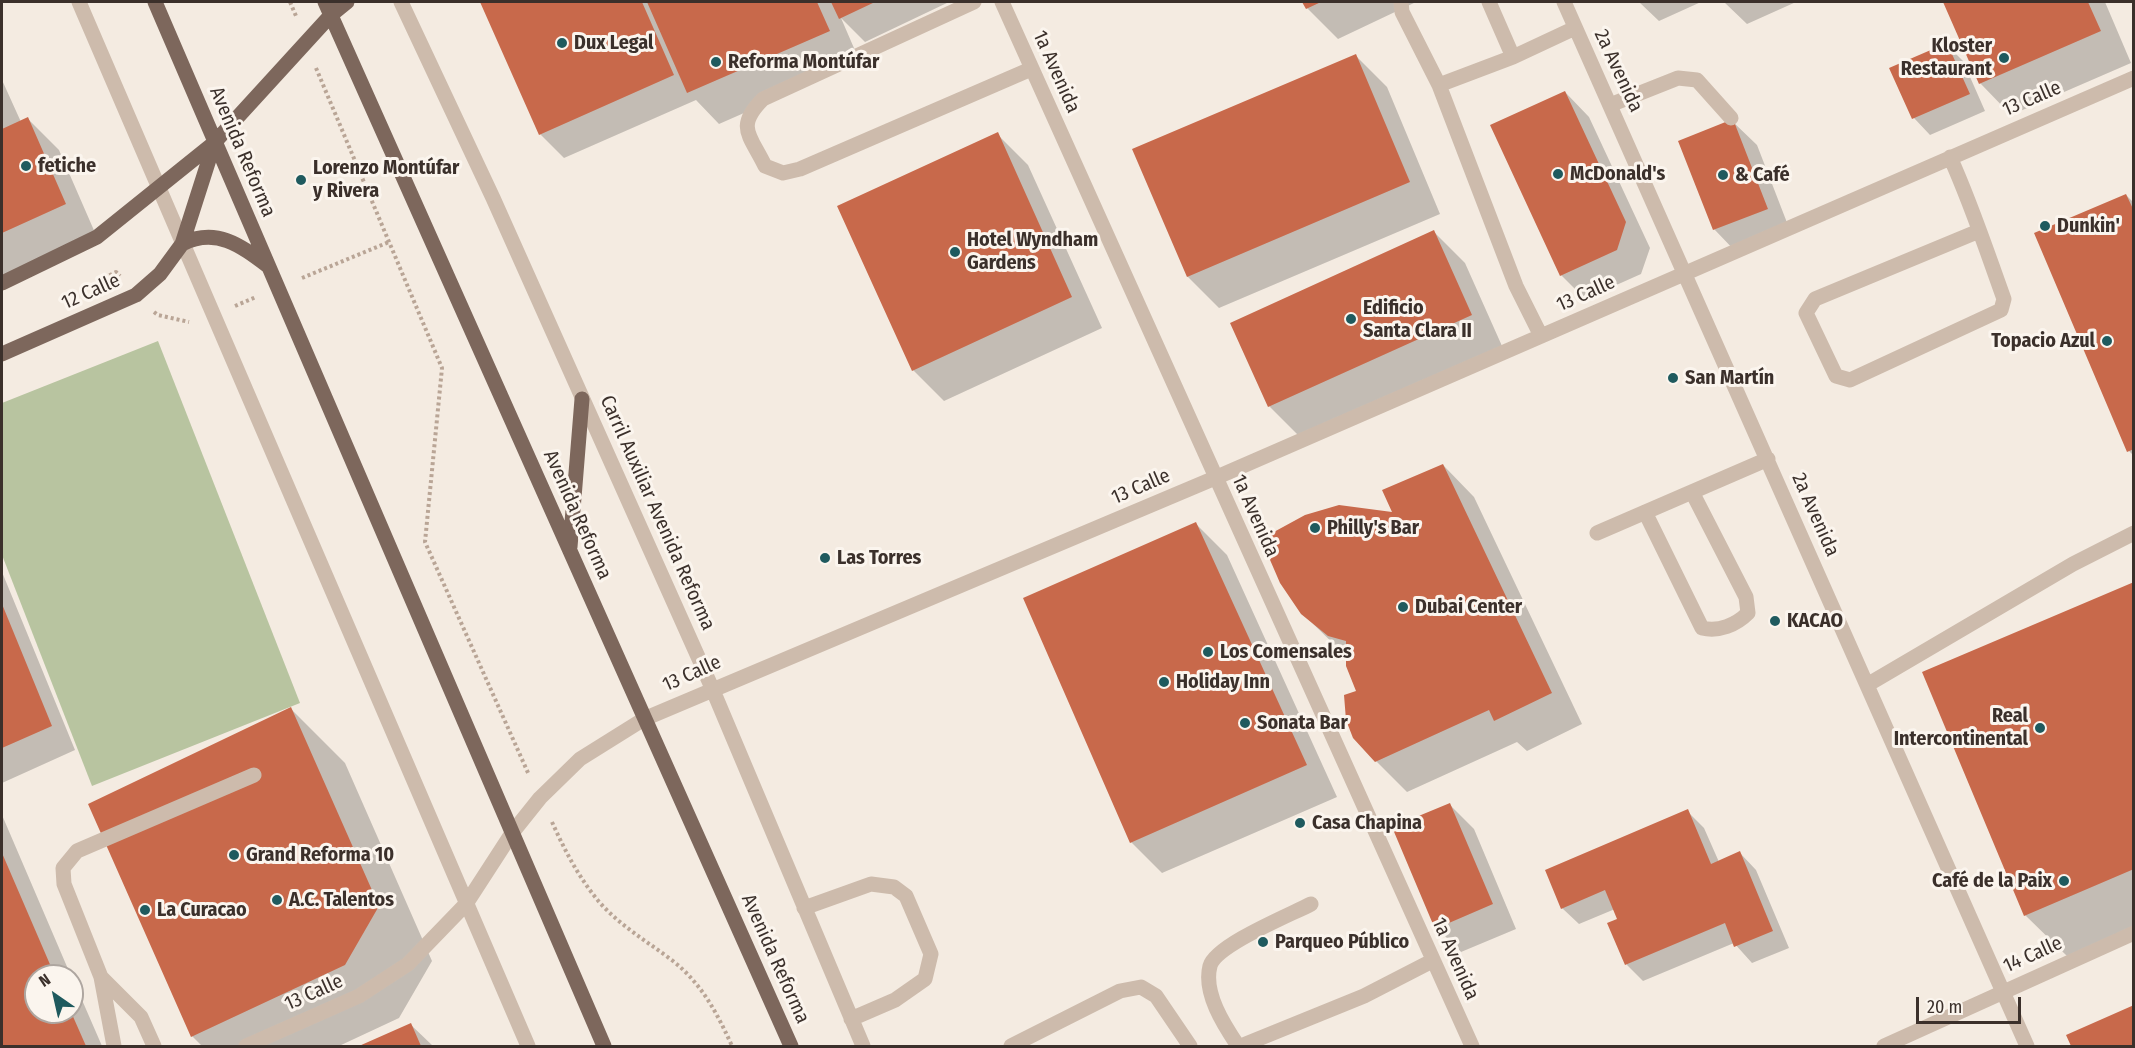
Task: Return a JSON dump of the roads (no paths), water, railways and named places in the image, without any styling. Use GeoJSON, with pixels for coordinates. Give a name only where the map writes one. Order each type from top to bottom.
{"type":"FeatureCollection","features":[{"type":"Feature","properties":{"kind":"main road","name":"Avenida Reforma"},"geometry":{"type":"LineString","coordinates":[[155,2],[604,1047]]}},
{"type":"Feature","properties":{"kind":"main road","name":"12 Calle"},"geometry":{"type":"LineString","coordinates":[[2,283],[97,237],[159,188],[214,143],[307,41],[328,8],[347,2]]}},
{"type":"Feature","properties":{"kind":"main road","name":"Avenida Reforma"},"geometry":{"type":"LineString","coordinates":[[328,8],[791,1047]]}},
{"type":"Feature","properties":{"kind":"main road","name":"12 Calle"},"geometry":{"type":"LineString","coordinates":[[2,354],[136,295],[160,274],[182,244],[214,143]]}},
{"type":"Feature","properties":{"kind":"main road"},"geometry":{"type":"LineString","coordinates":[[182,244],[196,237],[218,236],[241,246],[269,267]]}},
{"type":"Feature","properties":{"kind":"main road"},"geometry":{"type":"LineString","coordinates":[[570,550],[582,399]]}},
{"type":"Feature","properties":{"kind":"street"},"geometry":{"type":"LineString","coordinates":[[79,2],[528,1047]]}},
{"type":"Feature","properties":{"kind":"street","name":"Carril Auxiliar Avenida Reforma"},"geometry":{"type":"LineString","coordinates":[[401,2],[493,198],[712,688],[863,1047]]}},
{"type":"Feature","properties":{"kind":"street"},"geometry":{"type":"LineString","coordinates":[[974,2],[764,99],[749,113],[746,127],[765,166],[783,173],[800,169],[1032,69]]}},
{"type":"Feature","properties":{"kind":"street","name":"1a Avenida"},"geometry":{"type":"LineString","coordinates":[[1002,2],[1472,1047]]}},
{"type":"Feature","properties":{"kind":"street"},"geometry":{"type":"LineString","coordinates":[[1401,2],[1402,12],[1439,85],[1516,286],[1542,336]]}},
{"type":"Feature","properties":{"kind":"street"},"geometry":{"type":"LineString","coordinates":[[1489,2],[1513,57]]}},
{"type":"Feature","properties":{"kind":"street","name":"2a Avenida"},"geometry":{"type":"LineString","coordinates":[[1564,2],[2027,1047]]}},
{"type":"Feature","properties":{"kind":"street"},"geometry":{"type":"LineString","coordinates":[[1439,85],[1513,57],[1575,28]]}},
{"type":"Feature","properties":{"kind":"street"},"geometry":{"type":"LineString","coordinates":[[1610,105],[1678,78],[1697,80],[1731,118]]}},
{"type":"Feature","properties":{"kind":"street","name":"13 Calle"},"geometry":{"type":"LineString","coordinates":[[246,1047],[369,990],[408,964],[466,904],[512,833],[540,798],[580,759],[644,718],[1215,478],[2133,78]]}},
{"type":"Feature","properties":{"kind":"street"},"geometry":{"type":"LineString","coordinates":[[1950,157],[1979,231],[2004,299],[2001,310],[1850,380],[1836,376],[1806,313],[1815,299],[1979,231]]}},
{"type":"Feature","properties":{"kind":"street"},"geometry":{"type":"LineString","coordinates":[[1598,533],[1768,459]]}},
{"type":"Feature","properties":{"kind":"street"},"geometry":{"type":"LineString","coordinates":[[1645,512],[1702,628],[1713,631],[1739,622],[1748,613],[1746,597],[1692,492]]}},
{"type":"Feature","properties":{"kind":"street"},"geometry":{"type":"LineString","coordinates":[[1867,685],[2073,564],[2133,534]]}},
{"type":"Feature","properties":{"kind":"street"},"geometry":{"type":"LineString","coordinates":[[114,1047],[101,977],[64,884],[63,867],[77,851],[254,775]]}},
{"type":"Feature","properties":{"kind":"street"},"geometry":{"type":"LineString","coordinates":[[804,908],[870,884],[894,887],[906,896],[931,954],[925,979],[896,1000],[851,1019]]}},
{"type":"Feature","properties":{"kind":"street"},"geometry":{"type":"LineString","coordinates":[[1311,904],[1222,950],[1210,963],[1208,981],[1220,1018],[1239,1047],[1364,996],[1432,961]]}},
{"type":"Feature","properties":{"kind":"street","name":"14 Calle"},"geometry":{"type":"LineString","coordinates":[[1884,1047],[2133,933]]}},
{"type":"Feature","properties":{"kind":"street"},"geometry":{"type":"LineString","coordinates":[[101,977],[141,1017],[154,1047]]}},
{"type":"Feature","properties":{"kind":"street"},"geometry":{"type":"LineString","coordinates":[[1011,1047],[1120,991],[1141,987],[1156,996],[1190,1047]]}},
{"type":"Feature","properties":{"kind":"place","name":"Dux Legal"},"geometry":{"type":"Point","coordinates":[562,43]}},
{"type":"Feature","properties":{"kind":"place","name":"Kloster Restaurant"},"geometry":{"type":"Point","coordinates":[2004,58]}},
{"type":"Feature","properties":{"kind":"place","name":"Reforma Montúfar"},"geometry":{"type":"Point","coordinates":[716,62]}},
{"type":"Feature","properties":{"kind":"place","name":"fetiche"},"geometry":{"type":"Point","coordinates":[26,166]}},
{"type":"Feature","properties":{"kind":"place","name":"McDonald's"},"geometry":{"type":"Point","coordinates":[1558,174]}},
{"type":"Feature","properties":{"kind":"place","name":"& Café"},"geometry":{"type":"Point","coordinates":[1723,175]}},
{"type":"Feature","properties":{"kind":"place","name":"Lorenzo Montúfar y Rivera"},"geometry":{"type":"Point","coordinates":[301,180]}},
{"type":"Feature","properties":{"kind":"place","name":"Dunkin'"},"geometry":{"type":"Point","coordinates":[2045,226]}},
{"type":"Feature","properties":{"kind":"place","name":"Hotel Wyndham Gardens"},"geometry":{"type":"Point","coordinates":[955,252]}},
{"type":"Feature","properties":{"kind":"place","name":"Edificio Santa Clara II"},"geometry":{"type":"Point","coordinates":[1351,319]}},
{"type":"Feature","properties":{"kind":"place","name":"Topacio Azul"},"geometry":{"type":"Point","coordinates":[2107,341]}},
{"type":"Feature","properties":{"kind":"place","name":"San Martín"},"geometry":{"type":"Point","coordinates":[1673,378]}},
{"type":"Feature","properties":{"kind":"place","name":"Philly's Bar"},"geometry":{"type":"Point","coordinates":[1315,528]}},
{"type":"Feature","properties":{"kind":"place","name":"Las Torres"},"geometry":{"type":"Point","coordinates":[825,558]}},
{"type":"Feature","properties":{"kind":"place","name":"Dubai Center"},"geometry":{"type":"Point","coordinates":[1403,607]}},
{"type":"Feature","properties":{"kind":"place","name":"KACAO"},"geometry":{"type":"Point","coordinates":[1775,621]}},
{"type":"Feature","properties":{"kind":"place","name":"Los Comensales"},"geometry":{"type":"Point","coordinates":[1208,652]}},
{"type":"Feature","properties":{"kind":"place","name":"Holiday Inn"},"geometry":{"type":"Point","coordinates":[1164,682]}},
{"type":"Feature","properties":{"kind":"place","name":"Sonata Bar"},"geometry":{"type":"Point","coordinates":[1245,723]}},
{"type":"Feature","properties":{"kind":"place","name":"Real Intercontinental"},"geometry":{"type":"Point","coordinates":[2040,728]}},
{"type":"Feature","properties":{"kind":"place","name":"Casa Chapina"},"geometry":{"type":"Point","coordinates":[1300,823]}},
{"type":"Feature","properties":{"kind":"place","name":"Grand Reforma 10"},"geometry":{"type":"Point","coordinates":[234,855]}},
{"type":"Feature","properties":{"kind":"place","name":"Café de la Paix"},"geometry":{"type":"Point","coordinates":[2064,881]}},
{"type":"Feature","properties":{"kind":"place","name":"A.C. Talentos"},"geometry":{"type":"Point","coordinates":[277,900]}},
{"type":"Feature","properties":{"kind":"place","name":"La Curacao"},"geometry":{"type":"Point","coordinates":[145,910]}},
{"type":"Feature","properties":{"kind":"place","name":"Parqueo Público"},"geometry":{"type":"Point","coordinates":[1263,942]}}]}
